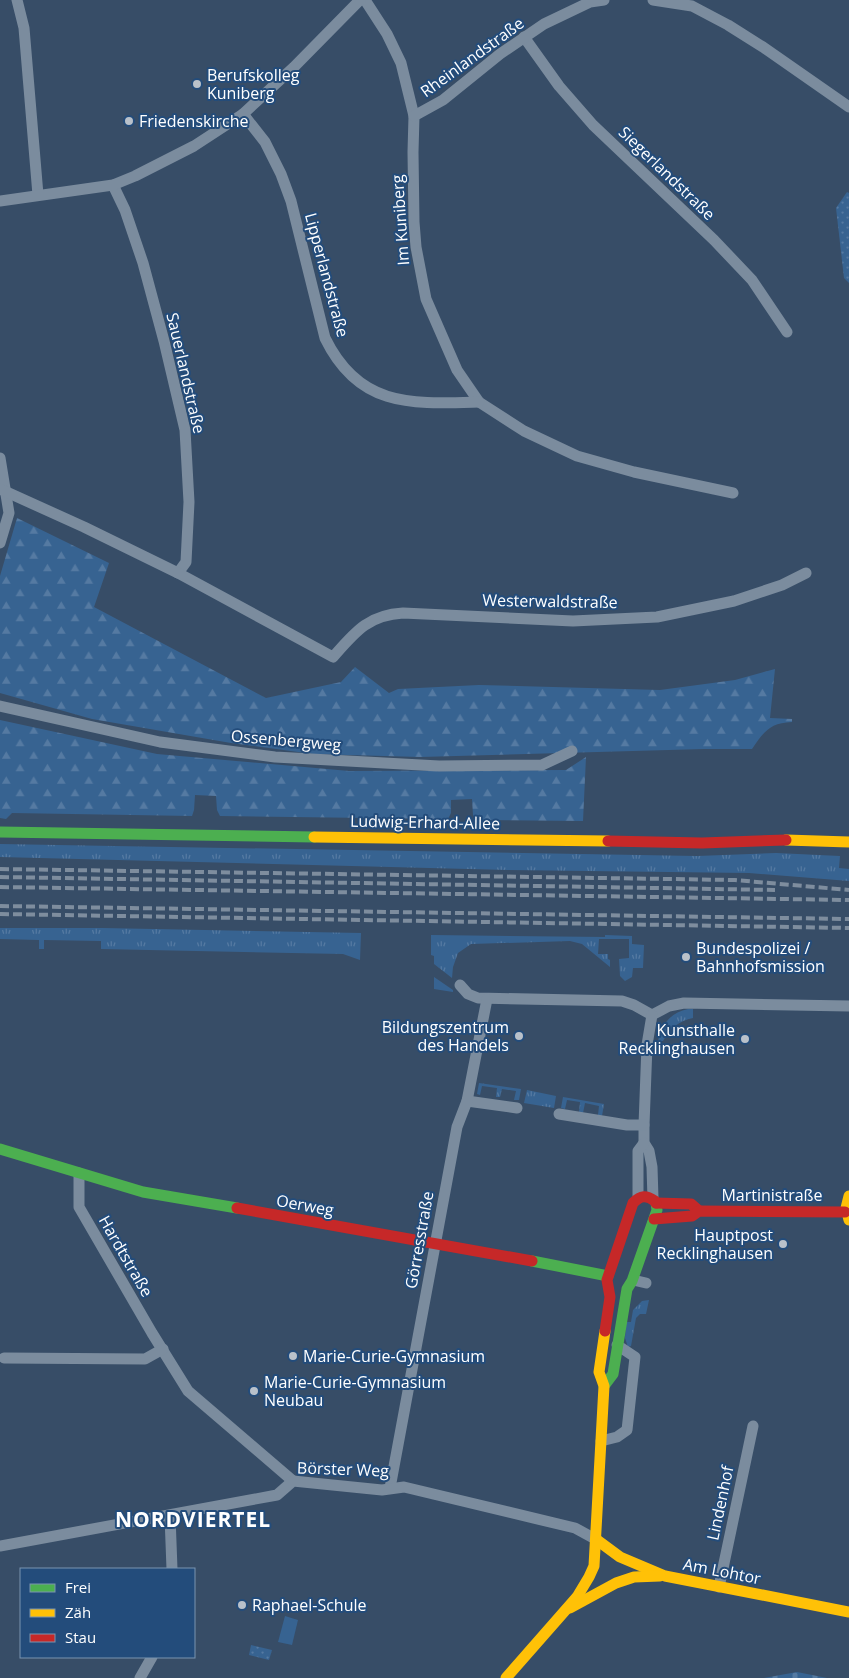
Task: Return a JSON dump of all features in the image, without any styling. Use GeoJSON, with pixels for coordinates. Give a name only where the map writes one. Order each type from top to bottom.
{"type":"FeatureCollection","features":[{"type":"Feature","properties":{"kind":"main road","name":"Ludwig-Erhard-Allee"},"geometry":{"type":"LineString","coordinates":[[0,832],[702,843],[794,840],[849,842]]}},
{"type":"Feature","properties":{"kind":"main road","name":"Oerweg"},"geometry":{"type":"LineString","coordinates":[[0,1149],[143,1192],[435,1243],[609,1281],[617,1291],[630,1285]]}},
{"type":"Feature","properties":{"kind":"main road","name":"Martinistraße"},"geometry":{"type":"LineString","coordinates":[[638,1198],[644,1196],[654,1201],[691,1204],[699,1211]]}},
{"type":"Feature","properties":{"kind":"main road","name":"Martinistraße"},"geometry":{"type":"LineString","coordinates":[[654,1219],[692,1216],[699,1211],[847,1216],[845,1204],[849,1196]]}},
{"type":"Feature","properties":{"kind":"main road"},"geometry":{"type":"LineString","coordinates":[[506,1678],[566,1610],[590,1577],[594,1566],[597,1540],[604,1386],[599,1372],[610,1298],[609,1281],[632,1206],[638,1198]]}},
{"type":"Feature","properties":{"kind":"main road"},"geometry":{"type":"LineString","coordinates":[[604,1386],[613,1374],[630,1285],[657,1210],[654,1201]]}},
{"type":"Feature","properties":{"kind":"main road","name":"Am Lohtor"},"geometry":{"type":"LineString","coordinates":[[597,1540],[620,1557],[665,1576],[849,1612]]}},
{"type":"Feature","properties":{"kind":"main road"},"geometry":{"type":"LineString","coordinates":[[566,1610],[616,1583],[634,1577],[665,1576]]}},
{"type":"Feature","properties":{"kind":"street"},"geometry":{"type":"LineString","coordinates":[[17,0],[24,28],[38,195]]}},
{"type":"Feature","properties":{"kind":"street"},"geometry":{"type":"LineString","coordinates":[[0,201],[113,185],[194,146],[243,114],[294,67],[360,0]]}},
{"type":"Feature","properties":{"kind":"street","name":"Im Kuniberg"},"geometry":{"type":"LineString","coordinates":[[365,0],[387,34],[401,63],[414,116],[414,222],[416,247],[426,299],[457,370],[479,402],[524,431],[577,456],[634,472],[733,492]]}},
{"type":"Feature","properties":{"kind":"street","name":"Rheinlandstraße"},"geometry":{"type":"LineString","coordinates":[[414,116],[444,100],[524,37],[571,10],[590,2],[604,0]]}},
{"type":"Feature","properties":{"kind":"street"},"geometry":{"type":"LineString","coordinates":[[653,0],[692,6],[728,25],[763,47],[849,108]]}},
{"type":"Feature","properties":{"kind":"street","name":"Siegerlandstraße"},"geometry":{"type":"LineString","coordinates":[[524,37],[559,86],[593,125],[714,240],[752,280],[787,332]]}},
{"type":"Feature","properties":{"kind":"street","name":"Lipperlandstraße"},"geometry":{"type":"LineString","coordinates":[[243,114],[264,142],[281,174],[291,201],[325,338],[332,353],[348,372],[368,388],[382,396],[410,402],[479,402]]}},
{"type":"Feature","properties":{"kind":"street","name":"Sauerlandstraße"},"geometry":{"type":"LineString","coordinates":[[113,185],[125,210],[143,263],[164,341],[184,430],[189,502],[186,562],[178,573]]}},
{"type":"Feature","properties":{"kind":"street"},"geometry":{"type":"LineString","coordinates":[[0,458],[3,490],[9,513],[0,543]]}},
{"type":"Feature","properties":{"kind":"street"},"geometry":{"type":"LineString","coordinates":[[3,490],[178,573]]}},
{"type":"Feature","properties":{"kind":"street","name":"Westerwaldstraße"},"geometry":{"type":"LineString","coordinates":[[178,573],[334,657],[363,625],[388,614],[403,613],[573,621],[657,617],[734,602],[782,585],[806,574]]}},
{"type":"Feature","properties":{"kind":"street","name":"Ossenbergweg"},"geometry":{"type":"LineString","coordinates":[[0,706],[160,742],[275,757],[439,766],[542,765],[572,752]]}},
{"type":"Feature","properties":{"kind":"street"},"geometry":{"type":"LineString","coordinates":[[460,985],[468,994],[478,998],[622,1001],[652,1015]]}},
{"type":"Feature","properties":{"kind":"street","name":"Görresstraße"},"geometry":{"type":"LineString","coordinates":[[390,1488],[457,1126],[467,1102],[486,999]]}},
{"type":"Feature","properties":{"kind":"street"},"geometry":{"type":"LineString","coordinates":[[652,1015],[669,1006],[684,1002],[849,1006]]}},
{"type":"Feature","properties":{"kind":"street"},"geometry":{"type":"LineString","coordinates":[[652,1015],[647,1045],[644,1143],[649,1151],[654,1201]]}},
{"type":"Feature","properties":{"kind":"street"},"geometry":{"type":"LineString","coordinates":[[467,1102],[517,1108]]}},
{"type":"Feature","properties":{"kind":"street"},"geometry":{"type":"LineString","coordinates":[[559,1114],[627,1125],[644,1125]]}},
{"type":"Feature","properties":{"kind":"street"},"geometry":{"type":"LineString","coordinates":[[638,1198],[638,1151],[644,1143]]}},
{"type":"Feature","properties":{"kind":"street","name":"Hardtstraße"},"geometry":{"type":"LineString","coordinates":[[79,1173],[79,1207],[188,1390],[293,1481]]}},
{"type":"Feature","properties":{"kind":"street"},"geometry":{"type":"LineString","coordinates":[[630,1285],[646,1283]]}},
{"type":"Feature","properties":{"kind":"street"},"geometry":{"type":"LineString","coordinates":[[601,1441],[617,1437],[627,1430],[635,1357],[618,1345]]}},
{"type":"Feature","properties":{"kind":"street"},"geometry":{"type":"LineString","coordinates":[[4,1358],[145,1360],[163,1349]]}},
{"type":"Feature","properties":{"kind":"street","name":"Lindenhof"},"geometry":{"type":"LineString","coordinates":[[719,1588],[752,1426]]}},
{"type":"Feature","properties":{"kind":"street","name":"Börster Weg"},"geometry":{"type":"LineString","coordinates":[[0,1546],[277,1495],[293,1481],[382,1490],[404,1487],[575,1528],[597,1540]]}},
{"type":"Feature","properties":{"kind":"street"},"geometry":{"type":"LineString","coordinates":[[170,1516],[172,1568]]}},
{"type":"Feature","properties":{"kind":"street"},"geometry":{"type":"LineString","coordinates":[[140,1678],[151,1658]]}},
{"type":"Feature","properties":{"kind":"green space"},"geometry":{"type":"Polygon","coordinates":[[[847,192],[849,193],[849,283],[844,278],[836,208],[847,192]]]}},
{"type":"Feature","properties":{"kind":"green space"},"geometry":{"type":"Polygon","coordinates":[[[17,518],[109,563],[94,607],[266,698],[341,682],[355,667],[389,693],[398,689],[479,685],[660,690],[735,680],[775,669],[770,718],[792,719],[792,722],[772,726],[752,749],[420,757],[313,754],[231,743],[92,719],[0,693],[0,576],[17,518]]]}},
{"type":"Feature","properties":{"kind":"green space"},"geometry":{"type":"Polygon","coordinates":[[[0,720],[157,754],[349,771],[566,770],[586,757],[583,821],[476,820],[473,815],[472,799],[451,800],[451,813],[448,819],[220,816],[217,810],[216,796],[195,795],[192,816],[12,813],[6,819],[0,818],[0,720]]]}},
{"type":"Feature","properties":{"kind":"green space"},"geometry":{"type":"Polygon","coordinates":[[[0,844],[697,856],[776,853],[840,856],[839,868],[849,869],[849,881],[749,873],[508,870],[0,857],[0,844]]]}},
{"type":"Feature","properties":{"kind":"green space"},"geometry":{"type":"Polygon","coordinates":[[[0,928],[361,933],[360,960],[343,954],[101,949],[101,941],[44,940],[44,949],[39,949],[39,940],[0,939],[0,928]]]}},
{"type":"Feature","properties":{"kind":"green space"},"geometry":{"type":"Polygon","coordinates":[[[431,935],[632,936],[632,944],[644,945],[643,968],[633,968],[632,977],[625,981],[620,976],[619,959],[629,958],[629,939],[599,939],[598,954],[608,954],[610,967],[582,944],[570,941],[471,944],[458,953],[453,967],[452,978],[434,964],[434,956],[431,955],[431,935]]]}},
{"type":"Feature","properties":{"kind":"green space"},"geometry":{"type":"Polygon","coordinates":[[[434,977],[453,990],[453,992],[434,989],[434,977]]]}},
{"type":"Feature","properties":{"kind":"green space"},"geometry":{"type":"Polygon","coordinates":[[[693,1009],[693,1018],[679,1023],[663,1041],[658,1041],[662,1029],[668,1020],[676,1013],[693,1009]]]}},
{"type":"Feature","properties":{"kind":"green space"},"geometry":{"type":"Polygon","coordinates":[[[479,1083],[521,1089],[519,1100],[514,1100],[516,1091],[502,1089],[500,1097],[496,1097],[497,1088],[482,1086],[480,1095],[477,1094],[479,1083]]]}},
{"type":"Feature","properties":{"kind":"green space"},"geometry":{"type":"Polygon","coordinates":[[[527,1090],[556,1096],[554,1108],[524,1103],[527,1090]]]}},
{"type":"Feature","properties":{"kind":"green space"},"geometry":{"type":"Polygon","coordinates":[[[563,1097],[604,1104],[602,1116],[598,1115],[599,1106],[585,1103],[583,1113],[579,1112],[580,1102],[567,1100],[565,1109],[561,1108],[563,1097]]]}},
{"type":"Feature","properties":{"kind":"green space"},"geometry":{"type":"Polygon","coordinates":[[[649,1300],[646,1314],[640,1314],[636,1318],[631,1346],[628,1347],[625,1338],[626,1322],[631,1322],[633,1310],[642,1301],[649,1300]]]}},
{"type":"Feature","properties":{"kind":"green space"},"geometry":{"type":"Polygon","coordinates":[[[285,1616],[298,1620],[292,1645],[278,1642],[285,1616]]]}},
{"type":"Feature","properties":{"kind":"green space"},"geometry":{"type":"Polygon","coordinates":[[[251,1645],[272,1650],[269,1660],[249,1655],[251,1645]]]}},
{"type":"Feature","properties":{"kind":"green space"},"geometry":{"type":"Polygon","coordinates":[[[797,1672],[827,1678],[764,1678],[797,1672]]]}},
{"type":"Feature","properties":{"kind":"railway"},"geometry":{"type":"LineString","coordinates":[[0,869],[735,880],[849,890]]}},
{"type":"Feature","properties":{"kind":"railway"},"geometry":{"type":"LineString","coordinates":[[0,877],[775,890]]}},
{"type":"Feature","properties":{"kind":"railway"},"geometry":{"type":"LineString","coordinates":[[0,887],[849,900]]}},
{"type":"Feature","properties":{"kind":"railway"},"geometry":{"type":"LineString","coordinates":[[0,906],[849,919]]}},
{"type":"Feature","properties":{"kind":"railway"},"geometry":{"type":"LineString","coordinates":[[0,914],[849,928]]}},
{"type":"Feature","properties":{"kind":"traffic: fast"},"geometry":{"type":"LineString","coordinates":[[0,832],[314,837]]}},
{"type":"Feature","properties":{"kind":"traffic: fast"},"geometry":{"type":"LineString","coordinates":[[0,1149],[143,1192],[237,1208]]}},
{"type":"Feature","properties":{"kind":"traffic: fast"},"geometry":{"type":"LineString","coordinates":[[604,1386],[613,1374],[627,1289],[632,1281],[657,1210],[656,1203]]}},
{"type":"Feature","properties":{"kind":"traffic: fast"},"geometry":{"type":"LineString","coordinates":[[532,1261],[608,1276]]}},
{"type":"Feature","properties":{"kind":"traffic: slow"},"geometry":{"type":"LineString","coordinates":[[314,837],[608,841]]}},
{"type":"Feature","properties":{"kind":"traffic: slow"},"geometry":{"type":"LineString","coordinates":[[786,840],[849,842]]}},
{"type":"Feature","properties":{"kind":"traffic: slow"},"geometry":{"type":"LineString","coordinates":[[849,1196],[846,1208],[849,1220]]}},
{"type":"Feature","properties":{"kind":"traffic: slow"},"geometry":{"type":"LineString","coordinates":[[506,1678],[577,1597],[594,1566],[604,1386],[599,1372],[605,1331]]}},
{"type":"Feature","properties":{"kind":"traffic: slow"},"geometry":{"type":"LineString","coordinates":[[597,1540],[620,1557],[665,1576],[849,1612]]}},
{"type":"Feature","properties":{"kind":"traffic: slow"},"geometry":{"type":"LineString","coordinates":[[570,1608],[616,1583],[634,1577],[660,1576]]}},
{"type":"Feature","properties":{"kind":"traffic: jam"},"geometry":{"type":"LineString","coordinates":[[608,841],[702,843],[786,840]]}},
{"type":"Feature","properties":{"kind":"traffic: jam"},"geometry":{"type":"LineString","coordinates":[[605,1331],[610,1297],[607,1280],[633,1203],[639,1198],[644,1197],[652,1199],[656,1203]]}},
{"type":"Feature","properties":{"kind":"traffic: jam"},"geometry":{"type":"LineString","coordinates":[[656,1203],[691,1204],[699,1211]]}},
{"type":"Feature","properties":{"kind":"traffic: jam"},"geometry":{"type":"LineString","coordinates":[[237,1208],[532,1261]]}},
{"type":"Feature","properties":{"kind":"traffic: jam"},"geometry":{"type":"LineString","coordinates":[[654,1219],[692,1216],[699,1211],[845,1212]]}},
{"type":"Feature","properties":{"kind":"place","name":"Berufskolleg Kuniberg"},"geometry":{"type":"Point","coordinates":[197,84]}},
{"type":"Feature","properties":{"kind":"place","name":"Friedenskirche"},"geometry":{"type":"Point","coordinates":[129,121]}},
{"type":"Feature","properties":{"kind":"place","name":"Bundespolizei / Bahnhofsmission"},"geometry":{"type":"Point","coordinates":[686,957]}},
{"type":"Feature","properties":{"kind":"place","name":"Bildungszentrum des Handels"},"geometry":{"type":"Point","coordinates":[519,1036]}},
{"type":"Feature","properties":{"kind":"place","name":"Kunsthalle Recklinghausen"},"geometry":{"type":"Point","coordinates":[745,1039]}},
{"type":"Feature","properties":{"kind":"place","name":"Hauptpost Recklinghausen"},"geometry":{"type":"Point","coordinates":[783,1244]}},
{"type":"Feature","properties":{"kind":"place","name":"Marie-Curie-Gymnasium"},"geometry":{"type":"Point","coordinates":[293,1356]}},
{"type":"Feature","properties":{"kind":"place","name":"Marie-Curie-Gymnasium Neubau"},"geometry":{"type":"Point","coordinates":[254,1391]}},
{"type":"Feature","properties":{"kind":"place","name":"Raphael-Schule"},"geometry":{"type":"Point","coordinates":[242,1605]}},
{"type":"Feature","properties":{"kind":"district","name":"NORDVIERTEL"},"geometry":{"type":"Point","coordinates":[193,1519]}}]}
